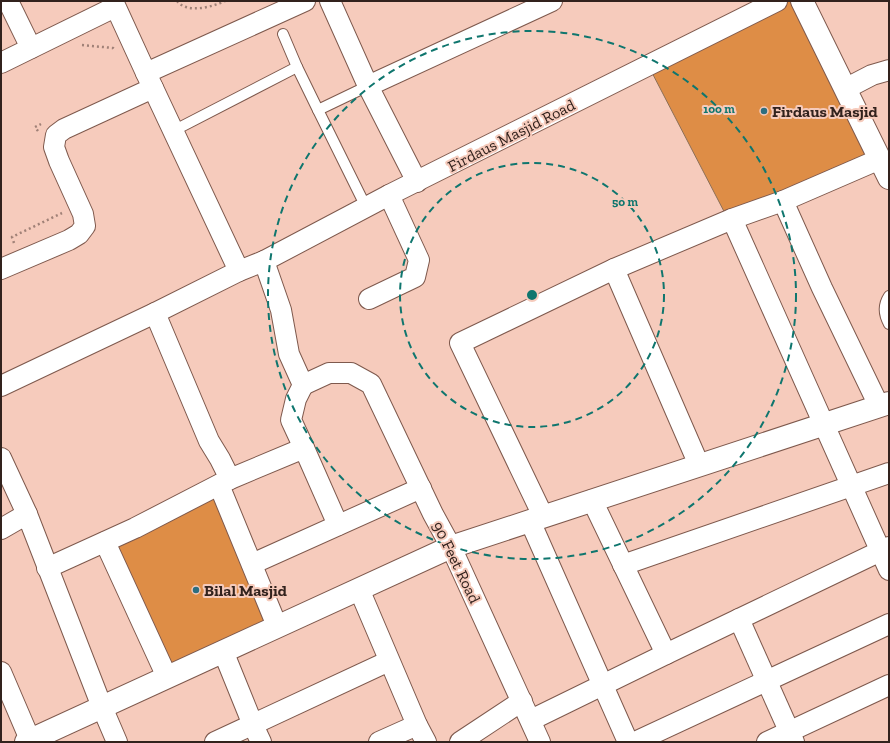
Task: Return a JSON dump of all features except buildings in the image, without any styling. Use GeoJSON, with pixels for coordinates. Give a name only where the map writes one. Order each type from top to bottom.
{"type":"FeatureCollection","features":[{"type":"Feature","properties":{"kind":"street"},"geometry":{"type":"LineString","coordinates":[[8,1],[31,48]]}},
{"type":"Feature","properties":{"kind":"street"},"geometry":{"type":"LineString","coordinates":[[1,269],[79,234],[85,226],[83,214],[54,147],[56,135],[149,81],[305,1]]}},
{"type":"Feature","properties":{"kind":"street"},"geometry":{"type":"LineString","coordinates":[[330,1],[368,86],[417,182]]}},
{"type":"Feature","properties":{"kind":"street"},"geometry":{"type":"LineString","coordinates":[[368,86],[552,1]]}},
{"type":"Feature","properties":{"kind":"street"},"geometry":{"type":"LineString","coordinates":[[1,386],[242,270],[264,261],[366,207],[776,1]]}},
{"type":"Feature","properties":{"kind":"street"},"geometry":{"type":"LineString","coordinates":[[628,742],[603,685],[537,518],[460,343],[614,269],[732,219],[783,201],[885,169],[802,1]]}},
{"type":"Feature","properties":{"kind":"street"},"geometry":{"type":"LineString","coordinates":[[1,63],[114,4],[173,131],[242,270]]}},
{"type":"Feature","properties":{"kind":"street","name":"Firdaus Masjid Road"},"geometry":{"type":"LineString","coordinates":[[242,270],[752,14]]}},
{"type":"Feature","properties":{"kind":"street"},"geometry":{"type":"LineString","coordinates":[[845,89],[872,75],[889,70]]}},
{"type":"Feature","properties":{"kind":"street"},"geometry":{"type":"LineString","coordinates":[[369,300],[415,277],[419,260],[389,196]]}},
{"type":"Feature","properties":{"kind":"street"},"geometry":{"type":"LineString","coordinates":[[1,672],[29,741],[102,706],[451,547],[884,404],[822,288],[783,201]]}},
{"type":"Feature","properties":{"kind":"street"},"geometry":{"type":"LineString","coordinates":[[732,219],[851,486],[885,549],[889,570]]}},
{"type":"Feature","properties":{"kind":"street"},"geometry":{"type":"LineString","coordinates":[[264,261],[281,310],[289,354],[303,385],[296,399],[291,420],[338,525]]}},
{"type":"Feature","properties":{"kind":"street"},"geometry":{"type":"LineString","coordinates":[[614,269],[699,465]]}},
{"type":"Feature","properties":{"kind":"street"},"geometry":{"type":"LineString","coordinates":[[155,313],[209,441],[220,458],[225,482],[252,564],[277,626]]}},
{"type":"Feature","properties":{"kind":"street","name":"90 Feet Road"},"geometry":{"type":"LineString","coordinates":[[303,385],[329,373],[351,373],[371,384],[433,514],[451,547],[540,742]]}},
{"type":"Feature","properties":{"kind":"street"},"geometry":{"type":"LineString","coordinates":[[47,568],[135,528],[225,482],[304,448]]}},
{"type":"Feature","properties":{"kind":"street"},"geometry":{"type":"LineString","coordinates":[[1,458],[27,514],[47,568],[117,742]]}},
{"type":"Feature","properties":{"kind":"street"},"geometry":{"type":"LineString","coordinates":[[623,565],[889,473]]}},
{"type":"Feature","properties":{"kind":"street"},"geometry":{"type":"LineString","coordinates":[[252,564],[421,488]]}},
{"type":"Feature","properties":{"kind":"street"},"geometry":{"type":"LineString","coordinates":[[592,500],[666,654]]}},
{"type":"Feature","properties":{"kind":"street"},"geometry":{"type":"LineString","coordinates":[[1,529],[27,514]]}},
{"type":"Feature","properties":{"kind":"street"},"geometry":{"type":"LineString","coordinates":[[105,542],[167,677]]}},
{"type":"Feature","properties":{"kind":"street"},"geometry":{"type":"LineString","coordinates":[[530,720],[885,549]]}},
{"type":"Feature","properties":{"kind":"street"},"geometry":{"type":"LineString","coordinates":[[359,589],[421,733],[379,742]]}},
{"type":"Feature","properties":{"kind":"street"},"geometry":{"type":"LineString","coordinates":[[739,619],[792,737]]}},
{"type":"Feature","properties":{"kind":"street"},"geometry":{"type":"LineString","coordinates":[[635,742],[889,624]]}},
{"type":"Feature","properties":{"kind":"street"},"geometry":{"type":"LineString","coordinates":[[223,651],[257,733]]}},
{"type":"Feature","properties":{"kind":"street"},"geometry":{"type":"LineString","coordinates":[[215,742],[257,733],[389,661]]}},
{"type":"Feature","properties":{"kind":"street"},"geometry":{"type":"LineString","coordinates":[[767,742],[792,737],[889,685]]}},
{"type":"Feature","properties":{"kind":"street"},"geometry":{"type":"LineString","coordinates":[[460,742],[522,701]]}},
{"type":"Feature","properties":{"kind":"lane"},"geometry":{"type":"LineString","coordinates":[[283,34],[297,67],[366,207]]}},
{"type":"Feature","properties":{"kind":"lane"},"geometry":{"type":"LineString","coordinates":[[173,131],[297,67]]}},
{"type":"Feature","properties":{"kind":"lane"},"geometry":{"type":"LineString","coordinates":[[318,110],[368,86]]}},
{"type":"Feature","properties":{"kind":"lane"},"geometry":{"type":"LineString","coordinates":[[889,296],[886,300],[885,309],[886,318],[889,324]]}},
{"type":"Feature","properties":{"kind":"path"},"geometry":{"type":"LineString","coordinates":[[177,1],[179,4],[192,9],[207,7],[225,1]]}},
{"type":"Feature","properties":{"kind":"place","name":"Firdaus Masjid"},"geometry":{"type":"Point","coordinates":[764,111]}},
{"type":"Feature","properties":{"kind":"place","name":"Bilal Masjid"},"geometry":{"type":"Point","coordinates":[196,590]}}]}
